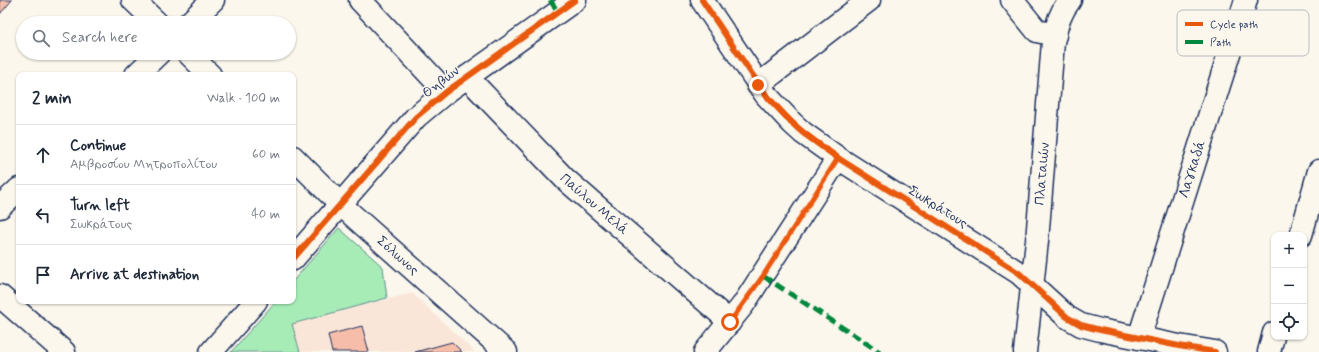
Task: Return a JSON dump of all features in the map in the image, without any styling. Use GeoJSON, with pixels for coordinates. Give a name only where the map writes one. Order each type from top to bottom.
{"type":"FeatureCollection","features":[{"type":"Feature","properties":{"kind":"street"},"geometry":{"type":"LineString","coordinates":[[133,0],[150,16]]}},
{"type":"Feature","properties":{"kind":"street"},"geometry":{"type":"LineString","coordinates":[[196,16],[213,0]]}},
{"type":"Feature","properties":{"kind":"street"},"geometry":{"type":"LineString","coordinates":[[360,0],[446,92]]}},
{"type":"Feature","properties":{"kind":"street","name":"Θηβών"},"geometry":{"type":"LineString","coordinates":[[296,256],[416,117],[446,92],[574,0]]}},
{"type":"Feature","properties":{"kind":"street","name":"Σωκράτους"},"geometry":{"type":"LineString","coordinates":[[702,0],[758,85],[776,107],[803,133],[838,158],[1011,268],[1073,321],[1100,330],[1140,338],[1179,349],[1215,352]]}},
{"type":"Feature","properties":{"kind":"street"},"geometry":{"type":"LineString","coordinates":[[758,85],[869,0]]}},
{"type":"Feature","properties":{"kind":"street"},"geometry":{"type":"LineString","coordinates":[[1012,0],[1037,31],[1055,35]]}},
{"type":"Feature","properties":{"kind":"street","name":"Πλαταιών"},"geometry":{"type":"LineString","coordinates":[[1024,352],[1037,241],[1055,35],[1060,15],[1070,0]]}},
{"type":"Feature","properties":{"kind":"street","name":"Λαγκαδά"},"geometry":{"type":"LineString","coordinates":[[1243,10],[1246,0]]}},
{"type":"Feature","properties":{"kind":"street","name":"Λαγκαδά"},"geometry":{"type":"LineString","coordinates":[[1140,338],[1228,56]]}},
{"type":"Feature","properties":{"kind":"street"},"geometry":{"type":"LineString","coordinates":[[139,72],[151,60]]}},
{"type":"Feature","properties":{"kind":"street"},"geometry":{"type":"LineString","coordinates":[[195,60],[207,72]]}},
{"type":"Feature","properties":{"kind":"street","name":"Παύλου Μελά"},"geometry":{"type":"LineString","coordinates":[[467,77],[565,179],[730,322]]}},
{"type":"Feature","properties":{"kind":"street"},"geometry":{"type":"LineString","coordinates":[[704,352],[730,322],[763,276],[838,158]]}},
{"type":"Feature","properties":{"kind":"street","name":"Σόλωνος"},"geometry":{"type":"LineString","coordinates":[[296,160],[341,205],[506,352]]}},
{"type":"Feature","properties":{"kind":"street"},"geometry":{"type":"LineString","coordinates":[[1302,232],[1319,171]]}},
{"type":"Feature","properties":{"kind":"street"},"geometry":{"type":"LineString","coordinates":[[0,207],[16,192]]}},
{"type":"Feature","properties":{"kind":"street"},"geometry":{"type":"LineString","coordinates":[[0,296],[64,352]]}},
{"type":"Feature","properties":{"kind":"street"},"geometry":{"type":"LineString","coordinates":[[211,352],[253,304]]}},
{"type":"Feature","properties":{"kind":"street"},"geometry":{"type":"LineString","coordinates":[[1269,352],[1272,340]]}},
{"type":"Feature","properties":{"kind":"shaded area"},"geometry":{"type":"Polygon","coordinates":[[[412,293],[475,352],[300,352],[292,324],[412,293]]]}},
{"type":"Feature","properties":{"kind":"green space"},"geometry":{"type":"Polygon","coordinates":[[[339,228],[383,267],[387,298],[292,324],[300,352],[231,352],[273,304],[296,304],[296,278],[339,228]]]}},
{"type":"Feature","properties":{"kind":"building"},"geometry":{"type":"Polygon","coordinates":[[[0,0],[12,0],[0,14],[0,0]]]}},
{"type":"Feature","properties":{"kind":"building"},"geometry":{"type":"Polygon","coordinates":[[[362,326],[369,352],[332,352],[328,335],[362,326]]]}},
{"type":"Feature","properties":{"kind":"building"},"geometry":{"type":"Polygon","coordinates":[[[452,342],[462,352],[415,352],[452,342]]]}},
{"type":"Feature","properties":{"kind":"marked path"},"geometry":{"type":"LineString","coordinates":[[550,0],[558,12]]}},
{"type":"Feature","properties":{"kind":"marked path"},"geometry":{"type":"LineString","coordinates":[[763,276],[880,352]]}},
{"type":"Feature","properties":{"kind":"cycle path"},"geometry":{"type":"LineString","coordinates":[[296,256],[416,117],[446,92],[575,0]]}},
{"type":"Feature","properties":{"kind":"cycle path"},"geometry":{"type":"LineString","coordinates":[[702,0],[766,95],[803,133],[838,158],[1019,273],[1067,317],[1081,325],[1100,330],[1215,352]]}},
{"type":"Feature","properties":{"kind":"route"},"geometry":{"type":"LineString","coordinates":[[730,322],[763,276],[838,158],[803,133],[792,123],[776,107],[758,85]]}}]}
